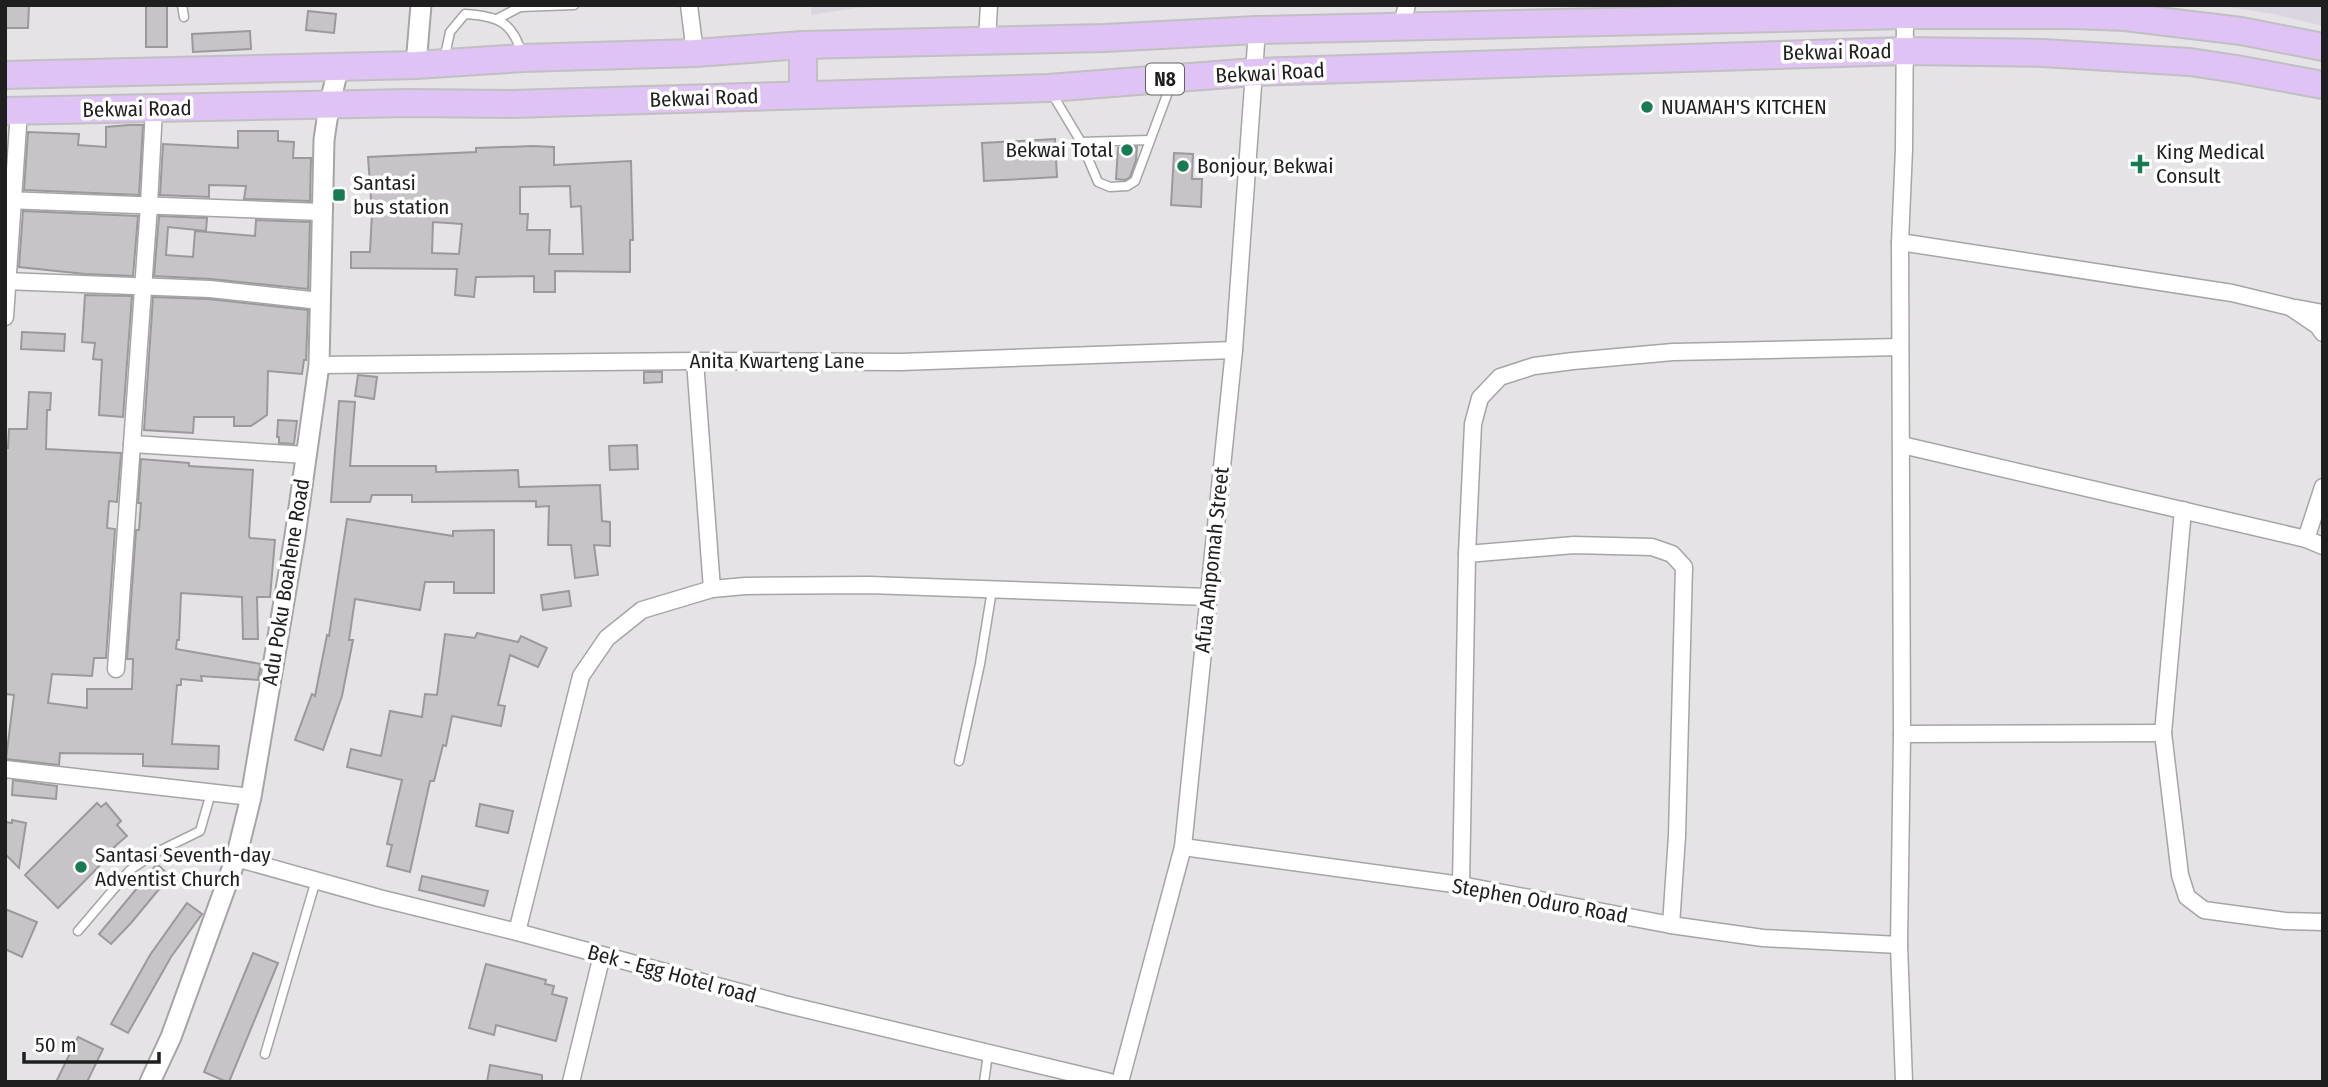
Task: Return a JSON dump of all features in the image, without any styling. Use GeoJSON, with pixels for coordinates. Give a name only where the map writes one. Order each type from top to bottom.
{"type":"FeatureCollection","features":[{"type":"Feature","properties":{"kind":"highway","name":"Bekwai Road"},"geometry":{"type":"LineString","coordinates":[[5,75],[416,65],[523,58],[695,53],[803,45],[1104,38],[1257,30],[1404,16],[1905,16],[2075,10],[2126,11],[2323,47]]}},
{"type":"Feature","properties":{"kind":"highway"},"geometry":{"type":"LineString","coordinates":[[803,45],[803,95]]}},
{"type":"Feature","properties":{"kind":"highway","name":"Bekwai Road"},"geometry":{"type":"LineString","coordinates":[[12,111],[409,103],[512,104],[1048,88],[1255,72],[1904,51],[2043,53],[2190,62],[2323,86]]}},
{"type":"Feature","properties":{"kind":"street"},"geometry":{"type":"LineString","coordinates":[[416,65],[421,5]]}},
{"type":"Feature","properties":{"kind":"street"},"geometry":{"type":"LineString","coordinates":[[689,5],[695,53]]}},
{"type":"Feature","properties":{"kind":"street"},"geometry":{"type":"LineString","coordinates":[[987,40],[989,5]]}},
{"type":"Feature","properties":{"kind":"street"},"geometry":{"type":"LineString","coordinates":[[1904,1082],[1899,945],[1902,734],[1900,242],[1905,16]]}},
{"type":"Feature","properties":{"kind":"street","name":"Afua Ampomah Street"},"geometry":{"type":"LineString","coordinates":[[1120,1082],[1183,847],[1234,350],[1257,30]]}},
{"type":"Feature","properties":{"kind":"street","name":"Adu Poku Boahene Road"},"geometry":{"type":"LineString","coordinates":[[150,1082],[171,1037],[236,858],[251,797],[319,365],[324,140],[329,106],[340,66]]}},
{"type":"Feature","properties":{"kind":"street"},"geometry":{"type":"LineString","coordinates":[[116,668],[154,108]]}},
{"type":"Feature","properties":{"kind":"street"},"geometry":{"type":"LineString","coordinates":[[5,317],[12,111]]}},
{"type":"Feature","properties":{"kind":"street"},"geometry":{"type":"LineString","coordinates":[[10,200],[322,212]]}},
{"type":"Feature","properties":{"kind":"street"},"geometry":{"type":"LineString","coordinates":[[1900,242],[2232,293],[2323,313]]}},
{"type":"Feature","properties":{"kind":"street"},"geometry":{"type":"LineString","coordinates":[[6,281],[210,289],[320,301]]}},
{"type":"Feature","properties":{"kind":"street"},"geometry":{"type":"LineString","coordinates":[[2290,307],[2318,326],[2323,334]]}},
{"type":"Feature","properties":{"kind":"street"},"geometry":{"type":"LineString","coordinates":[[1461,885],[1467,554],[1474,424],[1480,398],[1500,377],[1534,366],[1673,352],[1900,347]]}},
{"type":"Feature","properties":{"kind":"street","name":"Anita Kwarteng Lane"},"geometry":{"type":"LineString","coordinates":[[319,365],[901,362],[1234,350]]}},
{"type":"Feature","properties":{"kind":"street"},"geometry":{"type":"LineString","coordinates":[[695,361],[712,589]]}},
{"type":"Feature","properties":{"kind":"street"},"geometry":{"type":"LineString","coordinates":[[132,444],[306,455]]}},
{"type":"Feature","properties":{"kind":"street"},"geometry":{"type":"LineString","coordinates":[[1902,445],[2305,539],[2323,547]]}},
{"type":"Feature","properties":{"kind":"street"},"geometry":{"type":"LineString","coordinates":[[2305,539],[2323,487]]}},
{"type":"Feature","properties":{"kind":"street"},"geometry":{"type":"LineString","coordinates":[[2183,510],[2163,733],[2180,875],[2187,897],[2204,910],[2285,921],[2323,922]]}},
{"type":"Feature","properties":{"kind":"street"},"geometry":{"type":"LineString","coordinates":[[1467,554],[1574,545],[1653,547],[1672,554],[1684,567],[1677,835],[1671,925]]}},
{"type":"Feature","properties":{"kind":"street"},"geometry":{"type":"LineString","coordinates":[[517,932],[581,676],[607,638],[642,610],[712,589],[745,586],[869,585],[1208,597]]}},
{"type":"Feature","properties":{"kind":"street"},"geometry":{"type":"LineString","coordinates":[[1902,734],[2163,733]]}},
{"type":"Feature","properties":{"kind":"street"},"geometry":{"type":"LineString","coordinates":[[5,769],[251,797]]}},
{"type":"Feature","properties":{"kind":"street","name":"Stephen Oduro Road"},"geometry":{"type":"LineString","coordinates":[[1183,847],[1461,885],[1671,925],[1763,938],[1899,945]]}},
{"type":"Feature","properties":{"kind":"street","name":"Bek - Egg Hotel road"},"geometry":{"type":"LineString","coordinates":[[236,858],[785,1004],[988,1054],[1063,1077],[1110,1082]]}},
{"type":"Feature","properties":{"kind":"street"},"geometry":{"type":"LineString","coordinates":[[571,1082],[602,955]]}},
{"type":"Feature","properties":{"kind":"lane"},"geometry":{"type":"LineString","coordinates":[[182,5],[184,17]]}},
{"type":"Feature","properties":{"kind":"lane"},"geometry":{"type":"LineString","coordinates":[[497,19],[520,7],[574,5]]}},
{"type":"Feature","properties":{"kind":"lane"},"geometry":{"type":"LineString","coordinates":[[444,63],[450,32],[465,14],[490,15],[506,25],[518,40],[523,58]]}},
{"type":"Feature","properties":{"kind":"lane"},"geometry":{"type":"LineString","coordinates":[[1048,88],[1081,142],[1098,182],[1110,187],[1127,186],[1135,181],[1174,78]]}},
{"type":"Feature","properties":{"kind":"lane"},"geometry":{"type":"LineString","coordinates":[[1081,142],[1150,140]]}},
{"type":"Feature","properties":{"kind":"lane"},"geometry":{"type":"LineString","coordinates":[[959,761],[980,664],[992,590]]}},
{"type":"Feature","properties":{"kind":"lane"},"geometry":{"type":"LineString","coordinates":[[78,931],[130,870],[155,853],[200,831],[211,793]]}},
{"type":"Feature","properties":{"kind":"lane"},"geometry":{"type":"LineString","coordinates":[[265,1054],[316,880]]}},
{"type":"Feature","properties":{"kind":"lane"},"geometry":{"type":"LineString","coordinates":[[984,1082],[988,1054]]}},
{"type":"Feature","properties":{"kind":"shaded area"},"geometry":{"type":"Polygon","coordinates":[[[811,5],[909,5],[855,8],[811,15],[811,5]]]}},
{"type":"Feature","properties":{"kind":"shaded area"},"geometry":{"type":"Polygon","coordinates":[[[2217,5],[2323,5],[2323,26],[2274,14],[2217,5]]]}},
{"type":"Feature","properties":{"kind":"building"},"geometry":{"type":"Polygon","coordinates":[[[5,5],[29,5],[28,28],[5,28],[5,5]]]}},
{"type":"Feature","properties":{"kind":"building"},"geometry":{"type":"Polygon","coordinates":[[[146,5],[167,5],[167,47],[146,47],[146,5]]]}},
{"type":"Feature","properties":{"kind":"building"},"geometry":{"type":"Polygon","coordinates":[[[308,11],[336,14],[334,33],[306,30],[308,11]]]}},
{"type":"Feature","properties":{"kind":"building"},"geometry":{"type":"Polygon","coordinates":[[[250,31],[251,49],[193,52],[192,34],[250,31]]]}},
{"type":"Feature","properties":{"kind":"building"},"geometry":{"type":"Polygon","coordinates":[[[143,125],[139,195],[24,190],[28,132],[79,134],[78,145],[106,147],[106,127],[143,125]]]}},
{"type":"Feature","properties":{"kind":"building"},"geometry":{"type":"Polygon","coordinates":[[[238,131],[278,131],[278,141],[294,142],[293,158],[311,158],[310,201],[244,199],[246,186],[209,185],[209,197],[160,195],[163,144],[238,148],[238,131]]]}},
{"type":"Feature","properties":{"kind":"building"},"geometry":{"type":"Polygon","coordinates":[[[1055,139],[1057,177],[984,181],[982,143],[1055,139]]]}},
{"type":"Feature","properties":{"kind":"building"},"geometry":{"type":"Polygon","coordinates":[[[554,147],[554,165],[631,161],[633,240],[630,240],[630,272],[555,271],[555,292],[534,292],[534,276],[476,277],[474,297],[455,295],[457,269],[351,268],[351,252],[370,252],[372,213],[368,157],[476,152],[476,148],[554,147]],[[570,186],[520,187],[520,214],[528,214],[527,230],[550,230],[549,254],[583,254],[581,206],[571,207],[570,186]],[[433,222],[432,253],[459,254],[462,224],[433,222]]]}},
{"type":"Feature","properties":{"kind":"building"},"geometry":{"type":"Polygon","coordinates":[[[1137,147],[1130,177],[1125,180],[1116,179],[1118,148],[1137,147]]]}},
{"type":"Feature","properties":{"kind":"building"},"geometry":{"type":"Polygon","coordinates":[[[1174,153],[1193,154],[1192,179],[1202,179],[1201,207],[1171,205],[1174,153]]]}},
{"type":"Feature","properties":{"kind":"building"},"geometry":{"type":"Polygon","coordinates":[[[23,211],[138,216],[133,276],[19,267],[23,211]]]}},
{"type":"Feature","properties":{"kind":"building"},"geometry":{"type":"Polygon","coordinates":[[[159,216],[207,218],[206,231],[168,227],[166,255],[193,257],[195,231],[255,236],[256,220],[310,222],[308,289],[154,276],[159,216]]]}},
{"type":"Feature","properties":{"kind":"building"},"geometry":{"type":"Polygon","coordinates":[[[85,295],[132,296],[123,417],[99,415],[102,360],[93,359],[95,343],[82,342],[85,295]]]}},
{"type":"Feature","properties":{"kind":"building"},"geometry":{"type":"Polygon","coordinates":[[[153,297],[209,299],[308,310],[306,360],[302,374],[268,371],[267,415],[251,426],[234,426],[234,417],[194,417],[193,433],[144,430],[153,297]]]}},
{"type":"Feature","properties":{"kind":"building"},"geometry":{"type":"Polygon","coordinates":[[[22,332],[65,334],[64,351],[21,349],[22,332]]]}},
{"type":"Feature","properties":{"kind":"building"},"geometry":{"type":"Polygon","coordinates":[[[644,372],[662,372],[662,382],[644,383],[644,372]]]}},
{"type":"Feature","properties":{"kind":"building"},"geometry":{"type":"Polygon","coordinates":[[[358,375],[377,377],[374,399],[355,396],[358,375]]]}},
{"type":"Feature","properties":{"kind":"building"},"geometry":{"type":"Polygon","coordinates":[[[29,392],[51,393],[50,410],[47,410],[46,449],[121,453],[117,502],[109,501],[107,528],[115,529],[106,658],[94,658],[92,676],[52,674],[48,703],[87,708],[87,689],[132,689],[133,659],[127,659],[136,530],[139,530],[141,503],[138,503],[141,459],[189,463],[189,466],[253,470],[249,536],[275,540],[270,597],[257,597],[258,639],[243,639],[242,597],[181,593],[179,640],[176,649],[261,664],[258,680],[201,676],[202,681],[181,679],[181,685],[177,685],[172,744],[219,746],[218,769],[143,766],[143,754],[60,753],[59,765],[6,759],[14,695],[5,694],[5,448],[8,448],[9,429],[27,429],[29,392]]]}},
{"type":"Feature","properties":{"kind":"building"},"geometry":{"type":"Polygon","coordinates":[[[339,401],[355,402],[350,466],[436,466],[436,472],[518,470],[519,487],[600,485],[602,521],[610,522],[610,546],[594,545],[598,575],[575,578],[571,545],[548,545],[549,506],[536,507],[536,501],[412,502],[412,495],[372,495],[370,502],[331,502],[339,401]]]}},
{"type":"Feature","properties":{"kind":"building"},"geometry":{"type":"Polygon","coordinates":[[[278,420],[297,421],[294,444],[279,443],[278,420]]]}},
{"type":"Feature","properties":{"kind":"building"},"geometry":{"type":"Polygon","coordinates":[[[637,445],[638,469],[610,470],[609,446],[637,445]]]}},
{"type":"Feature","properties":{"kind":"building"},"geometry":{"type":"Polygon","coordinates":[[[347,519],[453,536],[453,531],[494,530],[494,593],[454,593],[454,582],[425,582],[420,610],[355,599],[349,640],[353,640],[342,696],[323,750],[295,740],[312,694],[315,696],[327,635],[329,636],[347,519]]]}},
{"type":"Feature","properties":{"kind":"building"},"geometry":{"type":"Polygon","coordinates":[[[569,591],[571,606],[543,610],[541,595],[569,591]]]}},
{"type":"Feature","properties":{"kind":"building"},"geometry":{"type":"Polygon","coordinates":[[[477,633],[518,642],[521,636],[547,648],[538,667],[510,655],[498,705],[505,706],[501,726],[452,716],[446,746],[443,745],[434,781],[430,781],[410,872],[387,866],[392,845],[387,844],[402,780],[347,767],[351,749],[381,756],[390,711],[422,717],[425,694],[437,695],[445,634],[475,638],[477,633]]]}},
{"type":"Feature","properties":{"kind":"building"},"geometry":{"type":"Polygon","coordinates":[[[13,780],[57,786],[56,799],[12,795],[13,780]]]}},
{"type":"Feature","properties":{"kind":"building"},"geometry":{"type":"Polygon","coordinates":[[[97,803],[101,807],[106,803],[121,821],[117,825],[127,836],[58,908],[25,875],[97,803]]]}},
{"type":"Feature","properties":{"kind":"building"},"geometry":{"type":"Polygon","coordinates":[[[480,804],[513,811],[508,833],[476,826],[480,804]]]}},
{"type":"Feature","properties":{"kind":"building"},"geometry":{"type":"Polygon","coordinates":[[[12,820],[26,823],[19,868],[5,854],[5,822],[12,823],[12,820]]]}},
{"type":"Feature","properties":{"kind":"building"},"geometry":{"type":"Polygon","coordinates":[[[157,864],[170,876],[111,944],[99,934],[157,864]]]}},
{"type":"Feature","properties":{"kind":"building"},"geometry":{"type":"Polygon","coordinates":[[[422,876],[488,891],[484,906],[419,890],[422,876]]]}},
{"type":"Feature","properties":{"kind":"building"},"geometry":{"type":"Polygon","coordinates":[[[187,903],[202,914],[171,957],[128,1033],[111,1024],[150,955],[187,903]]]}},
{"type":"Feature","properties":{"kind":"building"},"geometry":{"type":"Polygon","coordinates":[[[5,909],[37,922],[22,957],[5,949],[5,909]]]}},
{"type":"Feature","properties":{"kind":"building"},"geometry":{"type":"Polygon","coordinates":[[[253,953],[278,963],[227,1082],[204,1072],[253,953]]]}},
{"type":"Feature","properties":{"kind":"building"},"geometry":{"type":"Polygon","coordinates":[[[486,964],[546,980],[545,984],[554,986],[552,994],[567,998],[556,1041],[496,1025],[494,1035],[469,1028],[486,964]]]}},
{"type":"Feature","properties":{"kind":"building"},"geometry":{"type":"Polygon","coordinates":[[[78,1037],[103,1049],[87,1082],[56,1082],[78,1037]]]}},
{"type":"Feature","properties":{"kind":"building"},"geometry":{"type":"Polygon","coordinates":[[[490,1065],[542,1075],[542,1082],[487,1082],[490,1065]]]}},
{"type":"Feature","properties":{"kind":"place","name":"NUAMAH'S KITCHEN"},"geometry":{"type":"Point","coordinates":[1647,107]}},
{"type":"Feature","properties":{"kind":"place","name":"Bekwai Total"},"geometry":{"type":"Point","coordinates":[1127,150]}},
{"type":"Feature","properties":{"kind":"place","name":"King Medical Consult"},"geometry":{"type":"Point","coordinates":[2140,164]}},
{"type":"Feature","properties":{"kind":"place","name":"Bonjour, Bekwai"},"geometry":{"type":"Point","coordinates":[1183,166]}},
{"type":"Feature","properties":{"kind":"place","name":"Santasi bus station"},"geometry":{"type":"Point","coordinates":[339,195]}},
{"type":"Feature","properties":{"kind":"place","name":"Santasi Seventh-day Adventist Church"},"geometry":{"type":"Point","coordinates":[81,867]}}]}
